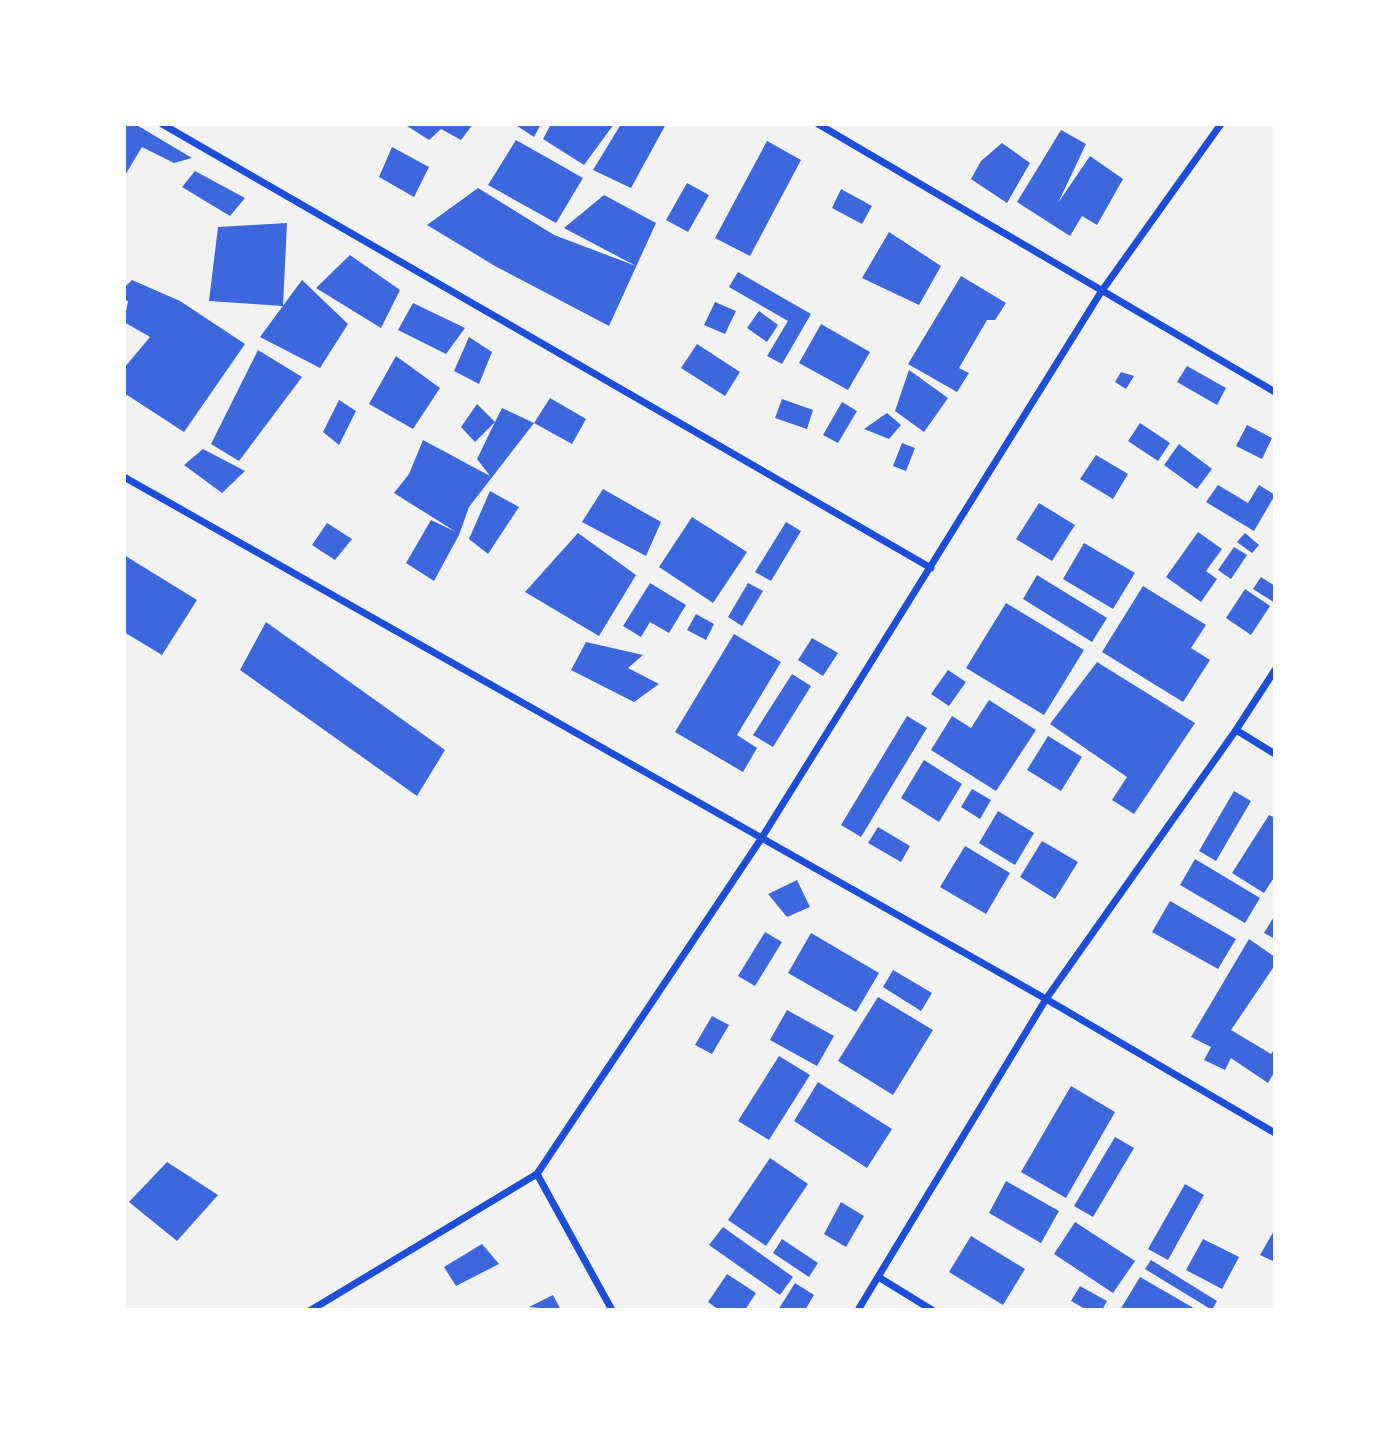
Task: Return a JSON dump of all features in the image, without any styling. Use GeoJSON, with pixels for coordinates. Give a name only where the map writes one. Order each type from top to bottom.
{"type":"FeatureCollection","features":[{"type":"Feature","properties":{"kind":"street"},"geometry":{"type":"LineString","coordinates":[[162,124],[931,568]]}},
{"type":"Feature","properties":{"kind":"street"},"geometry":{"type":"LineString","coordinates":[[818,124],[1275,392]]}},
{"type":"Feature","properties":{"kind":"street"},"geometry":{"type":"LineString","coordinates":[[311,1310],[537,1174],[761,839],[1101,292],[1220,124]]}},
{"type":"Feature","properties":{"kind":"street"},"geometry":{"type":"LineString","coordinates":[[124,477],[1046,999],[1275,1133]]}},
{"type":"Feature","properties":{"kind":"street"},"geometry":{"type":"LineString","coordinates":[[858,1310],[880,1278],[1046,999],[1236,730],[1275,670]]}},
{"type":"Feature","properties":{"kind":"street"},"geometry":{"type":"LineString","coordinates":[[1236,730],[1275,754]]}},
{"type":"Feature","properties":{"kind":"street"},"geometry":{"type":"LineString","coordinates":[[537,1174],[612,1310]]}},
{"type":"Feature","properties":{"kind":"street"},"geometry":{"type":"LineString","coordinates":[[880,1278],[932,1310]]}},
{"type":"Feature","properties":{"kind":"building"},"geometry":{"type":"Polygon","coordinates":[[[124,124],[135,124],[192,158],[174,163],[142,147],[124,177],[124,124]]]}},
{"type":"Feature","properties":{"kind":"building"},"geometry":{"type":"Polygon","coordinates":[[[404,124],[473,124],[461,140],[441,129],[429,140],[404,124]]]}},
{"type":"Feature","properties":{"kind":"building"},"geometry":{"type":"Polygon","coordinates":[[[514,124],[541,124],[534,137],[514,124]]]}},
{"type":"Feature","properties":{"kind":"building"},"geometry":{"type":"Polygon","coordinates":[[[551,124],[614,124],[584,165],[543,139],[551,124]]]}},
{"type":"Feature","properties":{"kind":"building"},"geometry":{"type":"Polygon","coordinates":[[[621,124],[666,124],[631,188],[593,170],[621,124]]]}},
{"type":"Feature","properties":{"kind":"building"},"geometry":{"type":"Polygon","coordinates":[[[1061,130],[1086,144],[1058,203],[1090,156],[1123,179],[1097,225],[1082,216],[1070,236],[1017,202],[1061,130]]]}},
{"type":"Feature","properties":{"kind":"building"},"geometry":{"type":"Polygon","coordinates":[[[516,140],[583,178],[556,223],[488,185],[516,140]]]}},
{"type":"Feature","properties":{"kind":"building"},"geometry":{"type":"Polygon","coordinates":[[[767,141],[801,160],[750,256],[715,238],[767,141]]]}},
{"type":"Feature","properties":{"kind":"building"},"geometry":{"type":"Polygon","coordinates":[[[1002,143],[1030,163],[1007,203],[971,179],[981,161],[1002,143]]]}},
{"type":"Feature","properties":{"kind":"building"},"geometry":{"type":"Polygon","coordinates":[[[392,147],[429,167],[414,197],[379,177],[392,147]]]}},
{"type":"Feature","properties":{"kind":"building"},"geometry":{"type":"Polygon","coordinates":[[[195,171],[245,198],[230,216],[182,187],[195,171]]]}},
{"type":"Feature","properties":{"kind":"building"},"geometry":{"type":"Polygon","coordinates":[[[687,183],[709,195],[688,232],[666,220],[687,183]]]}},
{"type":"Feature","properties":{"kind":"building"},"geometry":{"type":"Polygon","coordinates":[[[478,188],[554,235],[636,266],[564,228],[604,195],[656,223],[609,326],[495,266],[427,225],[478,188]]]}},
{"type":"Feature","properties":{"kind":"building"},"geometry":{"type":"Polygon","coordinates":[[[841,189],[872,206],[862,224],[832,208],[841,189]]]}},
{"type":"Feature","properties":{"kind":"building"},"geometry":{"type":"Polygon","coordinates":[[[287,223],[283,306],[209,301],[218,227],[287,223]]]}},
{"type":"Feature","properties":{"kind":"building"},"geometry":{"type":"Polygon","coordinates":[[[889,232],[941,266],[919,305],[862,278],[889,232]]]}},
{"type":"Feature","properties":{"kind":"building"},"geometry":{"type":"Polygon","coordinates":[[[350,255],[400,290],[381,328],[316,288],[350,255]]]}},
{"type":"Feature","properties":{"kind":"building"},"geometry":{"type":"Polygon","coordinates":[[[738,272],[811,314],[782,364],[767,356],[788,321],[729,287],[738,272]]]}},
{"type":"Feature","properties":{"kind":"building"},"geometry":{"type":"Polygon","coordinates":[[[961,276],[1006,303],[995,320],[987,320],[959,368],[969,373],[957,392],[908,364],[961,276]]]}},
{"type":"Feature","properties":{"kind":"building"},"geometry":{"type":"Polygon","coordinates":[[[132,280],[180,301],[245,344],[184,432],[124,393],[124,368],[150,337],[124,322],[128,301],[124,300],[124,288],[132,280]]]}},
{"type":"Feature","properties":{"kind":"building"},"geometry":{"type":"Polygon","coordinates":[[[302,280],[348,324],[320,368],[260,337],[302,280]]]}},
{"type":"Feature","properties":{"kind":"building"},"geometry":{"type":"Polygon","coordinates":[[[715,302],[736,311],[725,334],[704,325],[715,302]]]}},
{"type":"Feature","properties":{"kind":"building"},"geometry":{"type":"Polygon","coordinates":[[[413,303],[465,328],[446,354],[398,330],[413,303]]]}},
{"type":"Feature","properties":{"kind":"building"},"geometry":{"type":"Polygon","coordinates":[[[759,311],[778,325],[767,342],[747,328],[759,311]]]}},
{"type":"Feature","properties":{"kind":"building"},"geometry":{"type":"Polygon","coordinates":[[[821,324],[870,352],[848,390],[799,363],[821,324]]]}},
{"type":"Feature","properties":{"kind":"building"},"geometry":{"type":"Polygon","coordinates":[[[469,337],[492,352],[479,384],[454,371],[469,337]]]}},
{"type":"Feature","properties":{"kind":"building"},"geometry":{"type":"Polygon","coordinates":[[[697,344],[740,372],[725,396],[681,368],[697,344]]]}},
{"type":"Feature","properties":{"kind":"building"},"geometry":{"type":"Polygon","coordinates":[[[258,350],[302,377],[239,461],[211,444],[258,350]]]}},
{"type":"Feature","properties":{"kind":"building"},"geometry":{"type":"Polygon","coordinates":[[[396,356],[440,388],[413,429],[369,404],[396,356]]]}},
{"type":"Feature","properties":{"kind":"building"},"geometry":{"type":"Polygon","coordinates":[[[1187,366],[1226,388],[1217,405],[1177,382],[1187,366]]]}},
{"type":"Feature","properties":{"kind":"building"},"geometry":{"type":"Polygon","coordinates":[[[909,370],[948,398],[924,432],[895,411],[909,370]]]}},
{"type":"Feature","properties":{"kind":"building"},"geometry":{"type":"Polygon","coordinates":[[[1121,372],[1134,376],[1126,389],[1115,382],[1121,372]]]}},
{"type":"Feature","properties":{"kind":"building"},"geometry":{"type":"Polygon","coordinates":[[[550,398],[586,419],[572,444],[534,423],[550,398]]]}},
{"type":"Feature","properties":{"kind":"building"},"geometry":{"type":"Polygon","coordinates":[[[782,399],[813,410],[807,429],[775,418],[782,399]]]}},
{"type":"Feature","properties":{"kind":"building"},"geometry":{"type":"Polygon","coordinates":[[[339,400],[356,411],[339,445],[323,432],[339,400]]]}},
{"type":"Feature","properties":{"kind":"building"},"geometry":{"type":"Polygon","coordinates":[[[842,402],[857,411],[838,443],[823,435],[842,402]]]}},
{"type":"Feature","properties":{"kind":"building"},"geometry":{"type":"Polygon","coordinates":[[[477,404],[495,422],[475,442],[461,427],[477,404]]]}},
{"type":"Feature","properties":{"kind":"building"},"geometry":{"type":"Polygon","coordinates":[[[502,408],[534,423],[469,507],[459,535],[434,581],[406,563],[431,520],[456,532],[394,493],[409,474],[423,440],[490,476],[477,459],[502,408]]]}},
{"type":"Feature","properties":{"kind":"building"},"geometry":{"type":"Polygon","coordinates":[[[887,413],[901,425],[889,439],[864,429],[887,413]]]}},
{"type":"Feature","properties":{"kind":"building"},"geometry":{"type":"Polygon","coordinates":[[[1140,423],[1170,443],[1158,461],[1128,441],[1140,423]]]}},
{"type":"Feature","properties":{"kind":"building"},"geometry":{"type":"Polygon","coordinates":[[[1247,425],[1272,438],[1262,459],[1236,446],[1247,425]]]}},
{"type":"Feature","properties":{"kind":"building"},"geometry":{"type":"Polygon","coordinates":[[[902,443],[915,448],[906,471],[893,466],[902,443]]]}},
{"type":"Feature","properties":{"kind":"building"},"geometry":{"type":"Polygon","coordinates":[[[1179,444],[1212,469],[1197,489],[1164,465],[1179,444]]]}},
{"type":"Feature","properties":{"kind":"building"},"geometry":{"type":"Polygon","coordinates":[[[203,449],[245,471],[222,493],[184,465],[203,449]]]}},
{"type":"Feature","properties":{"kind":"building"},"geometry":{"type":"Polygon","coordinates":[[[1096,455],[1128,474],[1113,499],[1080,479],[1096,455]]]}},
{"type":"Feature","properties":{"kind":"building"},"geometry":{"type":"Polygon","coordinates":[[[1218,485],[1248,503],[1259,485],[1275,495],[1254,531],[1206,502],[1218,485]]]}},
{"type":"Feature","properties":{"kind":"building"},"geometry":{"type":"Polygon","coordinates":[[[603,489],[661,522],[646,556],[582,522],[603,489]]]}},
{"type":"Feature","properties":{"kind":"building"},"geometry":{"type":"Polygon","coordinates":[[[490,491],[519,507],[488,554],[469,539],[490,491]]]}},
{"type":"Feature","properties":{"kind":"building"},"geometry":{"type":"Polygon","coordinates":[[[1039,503],[1075,525],[1052,561],[1016,539],[1039,503]]]}},
{"type":"Feature","properties":{"kind":"building"},"geometry":{"type":"Polygon","coordinates":[[[692,517],[747,552],[713,603],[659,567],[692,517]]]}},
{"type":"Feature","properties":{"kind":"building"},"geometry":{"type":"Polygon","coordinates":[[[786,522],[801,531],[771,581],[755,572],[786,522]]]}},
{"type":"Feature","properties":{"kind":"building"},"geometry":{"type":"Polygon","coordinates":[[[327,523],[352,539],[335,560],[312,545],[327,523]]]}},
{"type":"Feature","properties":{"kind":"building"},"geometry":{"type":"Polygon","coordinates":[[[1198,532],[1222,549],[1206,571],[1217,579],[1201,602],[1166,577],[1198,532]]]}},
{"type":"Feature","properties":{"kind":"building"},"geometry":{"type":"Polygon","coordinates":[[[578,533],[636,575],[599,636],[525,592],[578,533]]]}},
{"type":"Feature","properties":{"kind":"building"},"geometry":{"type":"Polygon","coordinates":[[[1245,533],[1259,545],[1252,553],[1237,542],[1245,533]]]}},
{"type":"Feature","properties":{"kind":"building"},"geometry":{"type":"Polygon","coordinates":[[[1084,543],[1135,573],[1113,609],[1063,579],[1084,543]]]}},
{"type":"Feature","properties":{"kind":"building"},"geometry":{"type":"Polygon","coordinates":[[[1234,547],[1247,555],[1231,579],[1218,570],[1234,547]]]}},
{"type":"Feature","properties":{"kind":"building"},"geometry":{"type":"Polygon","coordinates":[[[124,555],[197,600],[162,655],[124,632],[124,555]]]}},
{"type":"Feature","properties":{"kind":"building"},"geometry":{"type":"Polygon","coordinates":[[[1037,575],[1107,618],[1092,642],[1023,599],[1037,575]]]}},
{"type":"Feature","properties":{"kind":"building"},"geometry":{"type":"Polygon","coordinates":[[[1261,577],[1275,586],[1275,603],[1253,589],[1261,577]]]}},
{"type":"Feature","properties":{"kind":"building"},"geometry":{"type":"Polygon","coordinates":[[[650,583],[686,605],[669,633],[650,622],[641,637],[623,626],[650,583]]]}},
{"type":"Feature","properties":{"kind":"building"},"geometry":{"type":"Polygon","coordinates":[[[748,583],[763,591],[742,626],[728,617],[748,583]]]}},
{"type":"Feature","properties":{"kind":"building"},"geometry":{"type":"Polygon","coordinates":[[[1143,586],[1206,625],[1191,648],[1210,660],[1183,702],[1102,652],[1143,586]]]}},
{"type":"Feature","properties":{"kind":"building"},"geometry":{"type":"Polygon","coordinates":[[[1245,589],[1270,606],[1251,635],[1226,618],[1245,589]]]}},
{"type":"Feature","properties":{"kind":"building"},"geometry":{"type":"Polygon","coordinates":[[[1006,603],[1084,650],[1044,715],[966,668],[1006,603]]]}},
{"type":"Feature","properties":{"kind":"building"},"geometry":{"type":"Polygon","coordinates":[[[696,614],[714,624],[706,640],[687,630],[696,614]]]}},
{"type":"Feature","properties":{"kind":"building"},"geometry":{"type":"Polygon","coordinates":[[[266,622],[445,750],[417,796],[240,670],[266,622]]]}},
{"type":"Feature","properties":{"kind":"building"},"geometry":{"type":"Polygon","coordinates":[[[734,634],[781,662],[737,735],[757,748],[743,772],[675,732],[734,634]]]}},
{"type":"Feature","properties":{"kind":"building"},"geometry":{"type":"Polygon","coordinates":[[[812,638],[838,653],[823,676],[798,660],[812,638]]]}},
{"type":"Feature","properties":{"kind":"building"},"geometry":{"type":"Polygon","coordinates":[[[586,642],[643,655],[628,668],[659,684],[634,702],[571,670],[586,642]]]}},
{"type":"Feature","properties":{"kind":"building"},"geometry":{"type":"Polygon","coordinates":[[[1097,662],[1195,723],[1134,814],[1112,800],[1127,777],[1050,724],[1097,662]]]}},
{"type":"Feature","properties":{"kind":"building"},"geometry":{"type":"Polygon","coordinates":[[[948,670],[966,682],[949,706],[931,694],[948,670]]]}},
{"type":"Feature","properties":{"kind":"building"},"geometry":{"type":"Polygon","coordinates":[[[792,674],[811,686],[773,747],[753,735],[792,674]]]}},
{"type":"Feature","properties":{"kind":"building"},"geometry":{"type":"Polygon","coordinates":[[[989,700],[1036,730],[996,791],[931,750],[952,716],[971,728],[989,700]]]}},
{"type":"Feature","properties":{"kind":"building"},"geometry":{"type":"Polygon","coordinates":[[[907,716],[927,728],[861,837],[841,825],[907,716]]]}},
{"type":"Feature","properties":{"kind":"building"},"geometry":{"type":"Polygon","coordinates":[[[1048,736],[1082,757],[1061,791],[1027,770],[1048,736]]]}},
{"type":"Feature","properties":{"kind":"building"},"geometry":{"type":"Polygon","coordinates":[[[924,760],[962,784],[939,822],[901,798],[924,760]]]}},
{"type":"Feature","properties":{"kind":"building"},"geometry":{"type":"Polygon","coordinates":[[[972,789],[991,800],[980,819],[961,807],[972,789]]]}},
{"type":"Feature","properties":{"kind":"building"},"geometry":{"type":"Polygon","coordinates":[[[1234,791],[1251,801],[1216,861],[1199,851],[1234,791]]]}},
{"type":"Feature","properties":{"kind":"building"},"geometry":{"type":"Polygon","coordinates":[[[998,811],[1034,833],[1015,865],[979,843],[998,811]]]}},
{"type":"Feature","properties":{"kind":"building"},"geometry":{"type":"Polygon","coordinates":[[[1269,815],[1275,818],[1275,876],[1264,893],[1232,873],[1269,815]]]}},
{"type":"Feature","properties":{"kind":"building"},"geometry":{"type":"Polygon","coordinates":[[[878,827],[910,846],[901,862],[868,843],[878,827]]]}},
{"type":"Feature","properties":{"kind":"building"},"geometry":{"type":"Polygon","coordinates":[[[1042,841],[1078,862],[1055,899],[1020,877],[1042,841]]]}},
{"type":"Feature","properties":{"kind":"building"},"geometry":{"type":"Polygon","coordinates":[[[965,846],[1010,873],[986,914],[940,887],[965,846]]]}},
{"type":"Feature","properties":{"kind":"building"},"geometry":{"type":"Polygon","coordinates":[[[1195,859],[1260,898],[1245,923],[1180,885],[1195,859]]]}},
{"type":"Feature","properties":{"kind":"building"},"geometry":{"type":"Polygon","coordinates":[[[797,880],[810,907],[787,917],[768,894],[797,880]]]}},
{"type":"Feature","properties":{"kind":"building"},"geometry":{"type":"Polygon","coordinates":[[[1170,901],[1236,939],[1218,969],[1152,932],[1170,901]]]}},
{"type":"Feature","properties":{"kind":"building"},"geometry":{"type":"Polygon","coordinates":[[[1275,915],[1275,939],[1264,933],[1275,915]]]}},
{"type":"Feature","properties":{"kind":"building"},"geometry":{"type":"Polygon","coordinates":[[[765,932],[782,942],[755,986],[738,976],[765,932]]]}},
{"type":"Feature","properties":{"kind":"building"},"geometry":{"type":"Polygon","coordinates":[[[811,933],[879,973],[856,1012],[788,973],[811,933]]]}},
{"type":"Feature","properties":{"kind":"building"},"geometry":{"type":"Polygon","coordinates":[[[1249,939],[1275,957],[1275,965],[1231,1030],[1271,1054],[1275,1048],[1275,1071],[1268,1083],[1231,1058],[1225,1070],[1204,1060],[1211,1047],[1191,1037],[1249,939]]]}},
{"type":"Feature","properties":{"kind":"building"},"geometry":{"type":"Polygon","coordinates":[[[893,970],[932,993],[921,1011],[883,987],[893,970]]]}},
{"type":"Feature","properties":{"kind":"building"},"geometry":{"type":"Polygon","coordinates":[[[878,997],[933,1030],[893,1095],[838,1061],[878,997]]]}},
{"type":"Feature","properties":{"kind":"building"},"geometry":{"type":"Polygon","coordinates":[[[787,1010],[834,1036],[817,1066],[770,1040],[787,1010]]]}},
{"type":"Feature","properties":{"kind":"building"},"geometry":{"type":"Polygon","coordinates":[[[712,1016],[729,1025],[712,1054],[695,1045],[712,1016]]]}},
{"type":"Feature","properties":{"kind":"building"},"geometry":{"type":"Polygon","coordinates":[[[779,1056],[810,1075],[769,1140],[738,1121],[779,1056]]]}},
{"type":"Feature","properties":{"kind":"building"},"geometry":{"type":"Polygon","coordinates":[[[818,1082],[892,1129],[867,1168],[794,1121],[818,1082]]]}},
{"type":"Feature","properties":{"kind":"building"},"geometry":{"type":"Polygon","coordinates":[[[1071,1086],[1115,1112],[1066,1198],[1021,1172],[1071,1086]]]}},
{"type":"Feature","properties":{"kind":"building"},"geometry":{"type":"Polygon","coordinates":[[[1115,1137],[1134,1148],[1093,1217],[1074,1206],[1115,1137]]]}},
{"type":"Feature","properties":{"kind":"building"},"geometry":{"type":"Polygon","coordinates":[[[770,1158],[808,1184],[766,1246],[728,1220],[770,1158]]]}},
{"type":"Feature","properties":{"kind":"building"},"geometry":{"type":"Polygon","coordinates":[[[167,1162],[218,1195],[177,1241],[129,1202],[167,1162]]]}},
{"type":"Feature","properties":{"kind":"building"},"geometry":{"type":"Polygon","coordinates":[[[1006,1181],[1059,1211],[1041,1243],[989,1213],[1006,1181]]]}},
{"type":"Feature","properties":{"kind":"building"},"geometry":{"type":"Polygon","coordinates":[[[1185,1184],[1204,1195],[1168,1260],[1148,1249],[1185,1184]]]}},
{"type":"Feature","properties":{"kind":"building"},"geometry":{"type":"Polygon","coordinates":[[[841,1202],[864,1216],[846,1247],[824,1234],[841,1202]]]}},
{"type":"Feature","properties":{"kind":"building"},"geometry":{"type":"Polygon","coordinates":[[[1075,1222],[1135,1261],[1113,1293],[1054,1254],[1075,1222]]]}},
{"type":"Feature","properties":{"kind":"building"},"geometry":{"type":"Polygon","coordinates":[[[723,1227],[793,1277],[780,1295],[709,1245],[723,1227]]]}},
{"type":"Feature","properties":{"kind":"building"},"geometry":{"type":"Polygon","coordinates":[[[1275,1229],[1275,1262],[1260,1255],[1275,1229]]]}},
{"type":"Feature","properties":{"kind":"building"},"geometry":{"type":"Polygon","coordinates":[[[971,1236],[1025,1269],[1003,1305],[949,1272],[971,1236]]]}},
{"type":"Feature","properties":{"kind":"building"},"geometry":{"type":"Polygon","coordinates":[[[782,1239],[818,1263],[809,1277],[773,1253],[782,1239]]]}},
{"type":"Feature","properties":{"kind":"building"},"geometry":{"type":"Polygon","coordinates":[[[1203,1239],[1239,1257],[1222,1289],[1186,1270],[1203,1239]]]}},
{"type":"Feature","properties":{"kind":"building"},"geometry":{"type":"Polygon","coordinates":[[[482,1244],[499,1264],[456,1286],[444,1267],[482,1244]]]}},
{"type":"Feature","properties":{"kind":"building"},"geometry":{"type":"Polygon","coordinates":[[[1151,1260],[1217,1301],[1212,1310],[1145,1269],[1151,1260]]]}},
{"type":"Feature","properties":{"kind":"building"},"geometry":{"type":"Polygon","coordinates":[[[727,1274],[756,1293],[745,1310],[719,1310],[708,1302],[727,1274]]]}},
{"type":"Feature","properties":{"kind":"building"},"geometry":{"type":"Polygon","coordinates":[[[1140,1277],[1197,1310],[1120,1310],[1140,1277]]]}},
{"type":"Feature","properties":{"kind":"building"},"geometry":{"type":"Polygon","coordinates":[[[795,1283],[814,1295],[805,1310],[778,1310],[795,1283]]]}},
{"type":"Feature","properties":{"kind":"building"},"geometry":{"type":"Polygon","coordinates":[[[1080,1286],[1107,1301],[1102,1310],[1087,1310],[1071,1301],[1080,1286]]]}},
{"type":"Feature","properties":{"kind":"building"},"geometry":{"type":"Polygon","coordinates":[[[553,1295],[561,1310],[529,1307],[553,1295]]]}}]}
